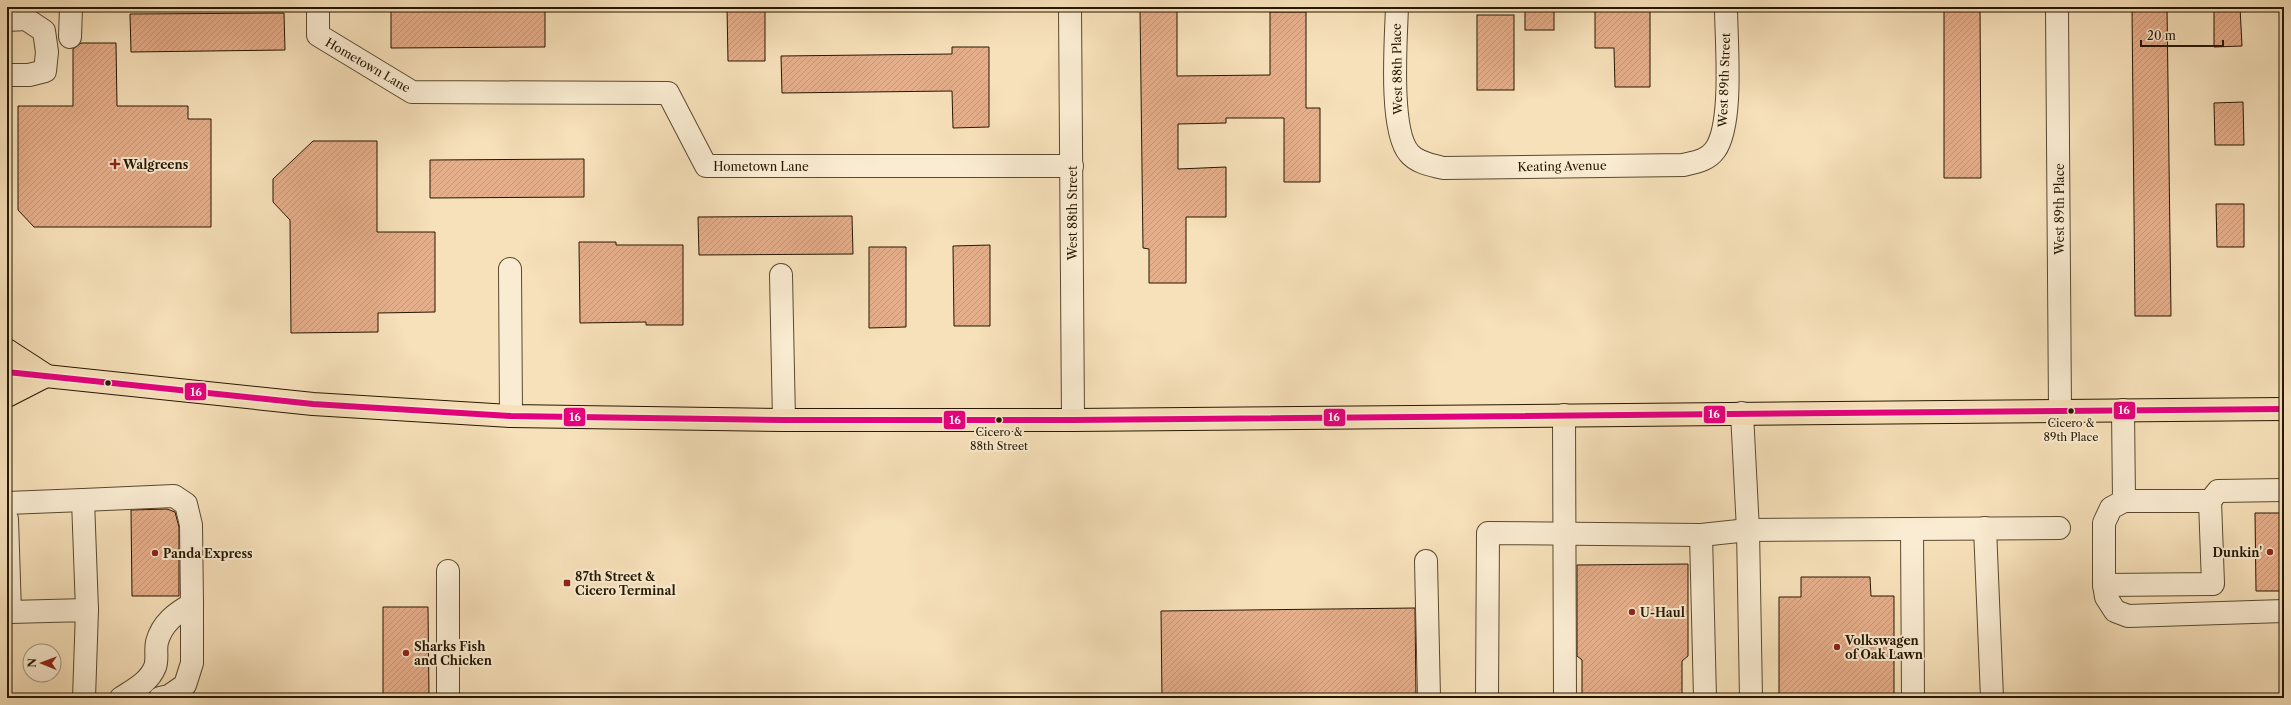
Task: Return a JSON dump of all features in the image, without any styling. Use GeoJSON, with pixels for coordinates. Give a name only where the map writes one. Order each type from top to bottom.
{"type":"FeatureCollection","features":[{"type":"Feature","properties":{"kind":"main road"},"geometry":{"type":"LineString","coordinates":[[7,350],[46,376]]}},
{"type":"Feature","properties":{"kind":"main road"},"geometry":{"type":"LineString","coordinates":[[7,372],[313,404],[511,416],[784,420],[1074,420],[2284,409]]}},
{"type":"Feature","properties":{"kind":"main road"},"geometry":{"type":"LineString","coordinates":[[7,396],[46,376]]}},
{"type":"Feature","properties":{"kind":"street"},"geometry":{"type":"LineString","coordinates":[[70,37],[71,7]]}},
{"type":"Feature","properties":{"kind":"street","name":"Hometown Lane"},"geometry":{"type":"LineString","coordinates":[[318,7],[318,35],[412,92],[668,93],[706,166],[1072,166]]}},
{"type":"Feature","properties":{"kind":"street","name":"West 88th Street"},"geometry":{"type":"LineString","coordinates":[[1070,7],[1074,420]]}},
{"type":"Feature","properties":{"kind":"street","name":"West 88th Place"},"geometry":{"type":"LineString","coordinates":[[1397,7],[1396,111],[1400,136],[1409,153]]}},
{"type":"Feature","properties":{"kind":"street","name":"West 89th Street"},"geometry":{"type":"LineString","coordinates":[[1715,150],[1722,136],[1726,110],[1726,7]]}},
{"type":"Feature","properties":{"kind":"street","name":"West 89th Place"},"geometry":{"type":"LineString","coordinates":[[2057,7],[2060,410]]}},
{"type":"Feature","properties":{"kind":"street"},"geometry":{"type":"LineString","coordinates":[[7,20],[26,19],[44,31],[47,52],[45,71],[29,75],[7,75]]}},
{"type":"Feature","properties":{"kind":"street","name":"Keating Avenue"},"geometry":{"type":"LineString","coordinates":[[1409,153],[1423,162],[1451,168],[1683,165],[1703,161],[1715,150]]}},
{"type":"Feature","properties":{"kind":"street"},"geometry":{"type":"LineString","coordinates":[[510,269],[511,416]]}},
{"type":"Feature","properties":{"kind":"street"},"geometry":{"type":"LineString","coordinates":[[781,275],[784,420]]}},
{"type":"Feature","properties":{"kind":"street"},"geometry":{"type":"LineString","coordinates":[[2123,410],[2124,501]]}},
{"type":"Feature","properties":{"kind":"street"},"geometry":{"type":"LineString","coordinates":[[1742,413],[1748,530],[1751,698]]}},
{"type":"Feature","properties":{"kind":"street"},"geometry":{"type":"LineString","coordinates":[[1564,415],[1565,698]]}},
{"type":"Feature","properties":{"kind":"street"},"geometry":{"type":"LineString","coordinates":[[2104,585],[2213,584],[2210,501],[2218,491],[2284,490]]}},
{"type":"Feature","properties":{"kind":"street"},"geometry":{"type":"LineString","coordinates":[[7,503],[174,496],[186,504],[191,525],[192,663],[185,685],[169,696],[160,698]]}},
{"type":"Feature","properties":{"kind":"street"},"geometry":{"type":"LineString","coordinates":[[83,500],[87,610],[84,698]]}},
{"type":"Feature","properties":{"kind":"street"},"geometry":{"type":"LineString","coordinates":[[2210,501],[2124,501],[2111,508],[2104,523],[2104,585],[2106,597],[2115,611],[2128,616],[2284,611]]}},
{"type":"Feature","properties":{"kind":"street"},"geometry":{"type":"LineString","coordinates":[[7,519],[8,612],[87,610]]}},
{"type":"Feature","properties":{"kind":"street"},"geometry":{"type":"LineString","coordinates":[[1912,528],[1913,698]]}},
{"type":"Feature","properties":{"kind":"street"},"geometry":{"type":"LineString","coordinates":[[1985,528],[1992,698]]}},
{"type":"Feature","properties":{"kind":"street"},"geometry":{"type":"LineString","coordinates":[[1487,698],[1488,533],[1701,535],[1748,530],[2059,528]]}},
{"type":"Feature","properties":{"kind":"street"},"geometry":{"type":"LineString","coordinates":[[1701,535],[1705,698]]}},
{"type":"Feature","properties":{"kind":"street"},"geometry":{"type":"LineString","coordinates":[[1426,561],[1429,698]]}},
{"type":"Feature","properties":{"kind":"street"},"geometry":{"type":"LineString","coordinates":[[448,572],[448,698]]}},
{"type":"Feature","properties":{"kind":"street"},"geometry":{"type":"LineString","coordinates":[[121,698],[146,682],[155,666],[157,642],[163,627],[175,614],[192,604]]}},
{"type":"Feature","properties":{"kind":"building"},"geometry":{"type":"Polygon","coordinates":[[[727,7],[765,7],[765,61],[728,61],[727,7]]]}},
{"type":"Feature","properties":{"kind":"building"},"geometry":{"type":"Polygon","coordinates":[[[1525,7],[1554,7],[1554,30],[1525,30],[1525,7]]]}},
{"type":"Feature","properties":{"kind":"building"},"geometry":{"type":"Polygon","coordinates":[[[1944,7],[1980,7],[1981,178],[1944,178],[1944,7]]]}},
{"type":"Feature","properties":{"kind":"building"},"geometry":{"type":"Polygon","coordinates":[[[2132,7],[2167,7],[2171,316],[2135,316],[2132,7]]]}},
{"type":"Feature","properties":{"kind":"building"},"geometry":{"type":"Polygon","coordinates":[[[2214,7],[2240,7],[2242,46],[2214,47],[2214,7]]]}},
{"type":"Feature","properties":{"kind":"building"},"geometry":{"type":"Polygon","coordinates":[[[545,9],[545,47],[391,48],[391,10],[545,9]]]}},
{"type":"Feature","properties":{"kind":"building"},"geometry":{"type":"Polygon","coordinates":[[[1140,10],[1177,10],[1177,76],[1270,75],[1270,12],[1306,12],[1306,108],[1320,108],[1320,182],[1284,182],[1284,118],[1226,118],[1226,123],[1178,124],[1178,169],[1226,167],[1226,217],[1186,217],[1186,283],[1149,283],[1149,249],[1143,248],[1140,10]]]}},
{"type":"Feature","properties":{"kind":"building"},"geometry":{"type":"Polygon","coordinates":[[[1650,10],[1650,87],[1615,87],[1614,48],[1595,48],[1595,11],[1650,10]]]}},
{"type":"Feature","properties":{"kind":"building"},"geometry":{"type":"Polygon","coordinates":[[[284,13],[285,50],[131,52],[130,14],[284,13]]]}},
{"type":"Feature","properties":{"kind":"building"},"geometry":{"type":"Polygon","coordinates":[[[1477,15],[1514,15],[1514,90],[1477,90],[1477,15]]]}},
{"type":"Feature","properties":{"kind":"building","name":"Walgreens"},"geometry":{"type":"Polygon","coordinates":[[[81,43],[116,43],[117,106],[188,106],[188,119],[211,119],[211,227],[34,227],[18,210],[18,106],[73,106],[73,49],[81,43]]]}},
{"type":"Feature","properties":{"kind":"building"},"geometry":{"type":"Polygon","coordinates":[[[952,47],[989,47],[989,127],[953,128],[952,91],[782,93],[781,56],[952,54],[952,47]]]}},
{"type":"Feature","properties":{"kind":"building"},"geometry":{"type":"Polygon","coordinates":[[[2243,102],[2244,145],[2215,145],[2214,103],[2243,102]]]}},
{"type":"Feature","properties":{"kind":"building"},"geometry":{"type":"Polygon","coordinates":[[[313,141],[377,141],[377,232],[435,232],[435,312],[378,313],[378,332],[291,333],[290,220],[273,202],[273,179],[313,141]]]}},
{"type":"Feature","properties":{"kind":"building"},"geometry":{"type":"Polygon","coordinates":[[[584,159],[584,197],[430,198],[430,160],[584,159]]]}},
{"type":"Feature","properties":{"kind":"building"},"geometry":{"type":"Polygon","coordinates":[[[2216,204],[2244,204],[2244,247],[2217,247],[2216,204]]]}},
{"type":"Feature","properties":{"kind":"building"},"geometry":{"type":"Polygon","coordinates":[[[852,216],[853,254],[699,255],[698,217],[852,216]]]}},
{"type":"Feature","properties":{"kind":"building"},"geometry":{"type":"Polygon","coordinates":[[[579,242],[616,242],[616,245],[683,245],[683,325],[646,325],[646,322],[580,323],[579,242]]]}},
{"type":"Feature","properties":{"kind":"building"},"geometry":{"type":"Polygon","coordinates":[[[990,245],[990,326],[954,326],[953,246],[990,245]]]}},
{"type":"Feature","properties":{"kind":"building"},"geometry":{"type":"Polygon","coordinates":[[[869,247],[906,247],[906,327],[869,328],[869,247]]]}},
{"type":"Feature","properties":{"kind":"building","name":"Panda Express"},"geometry":{"type":"Polygon","coordinates":[[[167,509],[175,512],[179,527],[179,596],[132,596],[131,510],[167,509]]]}},
{"type":"Feature","properties":{"kind":"building","name":"Dunkin'"},"geometry":{"type":"Polygon","coordinates":[[[2255,513],[2284,513],[2284,591],[2256,591],[2255,513]]]}},
{"type":"Feature","properties":{"kind":"building","name":"U-Haul"},"geometry":{"type":"Polygon","coordinates":[[[1688,564],[1688,656],[1682,661],[1682,698],[1582,698],[1582,660],[1577,656],[1577,565],[1688,564]]]}},
{"type":"Feature","properties":{"kind":"building","name":"Volkswagen of Oak Lawn"},"geometry":{"type":"Polygon","coordinates":[[[1801,577],[1870,577],[1871,596],[1894,596],[1894,698],[1779,698],[1779,597],[1801,597],[1801,577]]]}},
{"type":"Feature","properties":{"kind":"building","name":"Sharks Fish and Chicken"},"geometry":{"type":"Polygon","coordinates":[[[383,607],[428,607],[429,698],[383,698],[383,607]]]}},
{"type":"Feature","properties":{"kind":"building"},"geometry":{"type":"Polygon","coordinates":[[[1415,608],[1416,698],[1162,698],[1161,611],[1415,608]]]}},
{"type":"Feature","properties":{"kind":"transit line","name":"16"},"geometry":{"type":"LineString","coordinates":[[7,372],[313,404],[511,416],[784,420],[1073,420],[2284,409]]}},
{"type":"Feature","properties":{"kind":"place","name":"Walgreens"},"geometry":{"type":"Point","coordinates":[115,164]}},
{"type":"Feature","properties":{"kind":"place","name":"Cicero & 89th Place"},"geometry":{"type":"Point","coordinates":[2071,411]}},
{"type":"Feature","properties":{"kind":"place","name":"Cicero & 88th Street"},"geometry":{"type":"Point","coordinates":[999,420]}},
{"type":"Feature","properties":{"kind":"place","name":"Dunkin'"},"geometry":{"type":"Point","coordinates":[2270,552]}},
{"type":"Feature","properties":{"kind":"place","name":"Panda Express"},"geometry":{"type":"Point","coordinates":[155,553]}},
{"type":"Feature","properties":{"kind":"place","name":"87th Street & Cicero Terminal"},"geometry":{"type":"Point","coordinates":[567,583]}},
{"type":"Feature","properties":{"kind":"place","name":"U-Haul"},"geometry":{"type":"Point","coordinates":[1632,612]}},
{"type":"Feature","properties":{"kind":"place","name":"Volkswagen of Oak Lawn"},"geometry":{"type":"Point","coordinates":[1837,647]}},
{"type":"Feature","properties":{"kind":"place","name":"Sharks Fish and Chicken"},"geometry":{"type":"Point","coordinates":[406,653]}}]}
